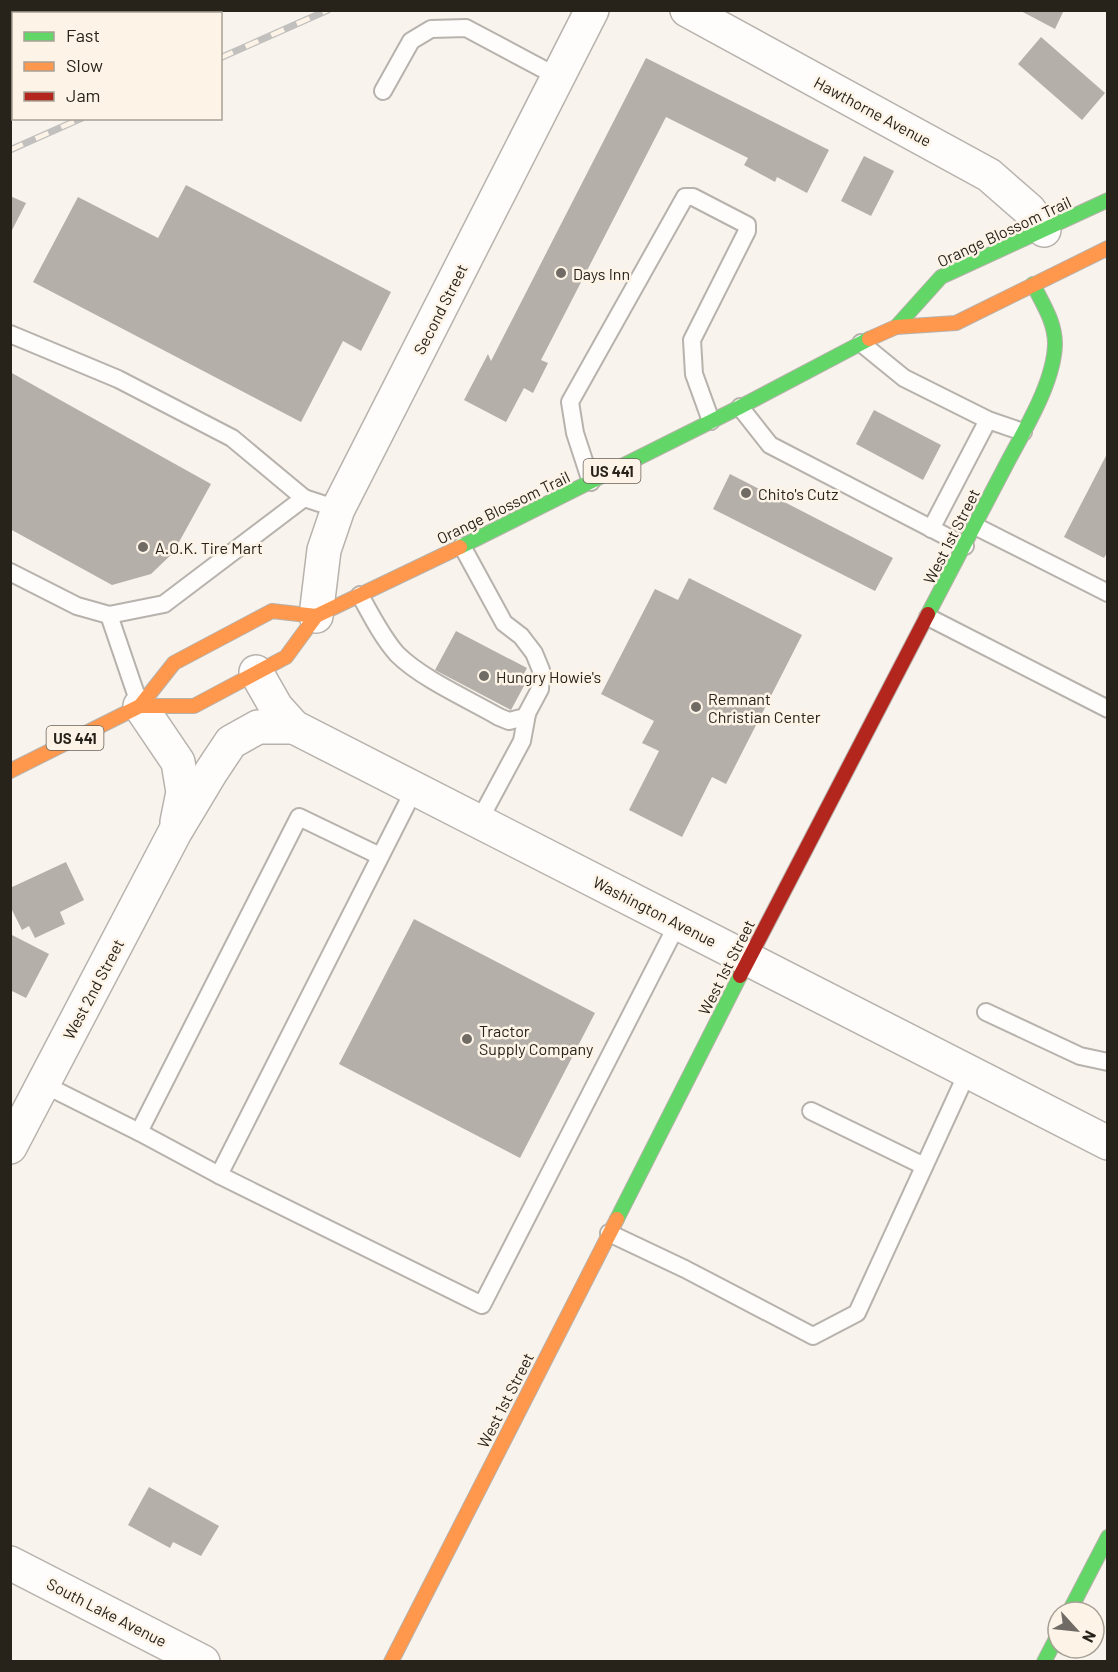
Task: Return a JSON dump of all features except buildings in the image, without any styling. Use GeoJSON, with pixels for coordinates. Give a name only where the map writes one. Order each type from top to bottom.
{"type":"FeatureCollection","features":[{"type":"Feature","properties":{"kind":"main road","name":"Orange Blossom Trail"},"geometry":{"type":"LineString","coordinates":[[896,327],[941,277],[1107,200]]}},
{"type":"Feature","properties":{"kind":"main road","name":"Orange Blossom Trail"},"geometry":{"type":"LineString","coordinates":[[140,706],[194,706],[286,657],[316,616],[591,482],[861,343],[896,327],[957,323],[1107,248]]}},
{"type":"Feature","properties":{"kind":"main road","name":"West 1st Street"},"geometry":{"type":"LineString","coordinates":[[391,1662],[748,959],[1023,432],[1048,375],[1054,354],[1054,330],[1033,284]]}},
{"type":"Feature","properties":{"kind":"main road","name":"Orange Blossom Trail"},"geometry":{"type":"LineString","coordinates":[[10,771],[140,706],[174,663],[272,611],[316,616]]}},
{"type":"Feature","properties":{"kind":"main road"},"geometry":{"type":"LineString","coordinates":[[1076,1600],[1107,1537]]}},
{"type":"Feature","properties":{"kind":"street","name":"Second Street"},"geometry":{"type":"LineString","coordinates":[[316,616],[324,550],[338,509],[592,10]]}},
{"type":"Feature","properties":{"kind":"street","name":"Hawthorne Avenue"},"geometry":{"type":"LineString","coordinates":[[687,10],[989,175],[1029,210],[1044,230]]}},
{"type":"Feature","properties":{"kind":"street","name":"Washington Avenue"},"geometry":{"type":"LineString","coordinates":[[256,672],[276,707],[294,727],[1107,1143]]}},
{"type":"Feature","properties":{"kind":"street","name":"West 2nd Street"},"geometry":{"type":"LineString","coordinates":[[140,706],[178,762],[183,792],[176,832]]}},
{"type":"Feature","properties":{"kind":"street","name":"West 2nd Street"},"geometry":{"type":"LineString","coordinates":[[10,1147],[176,832],[231,742],[258,727],[294,727]]}},
{"type":"Feature","properties":{"kind":"street","name":"South Lake Avenue"},"geometry":{"type":"LineString","coordinates":[[10,1563],[203,1662]]}},
{"type":"Feature","properties":{"kind":"lane"},"geometry":{"type":"LineString","coordinates":[[383,91],[411,41],[431,29],[466,28],[558,77]]}},
{"type":"Feature","properties":{"kind":"lane"},"geometry":{"type":"LineString","coordinates":[[591,482],[575,433],[570,402],[685,197],[693,197],[747,225],[747,231],[692,340],[694,374],[711,421]]}},
{"type":"Feature","properties":{"kind":"lane"},"geometry":{"type":"LineString","coordinates":[[10,334],[118,379],[232,438],[304,498],[338,509]]}},
{"type":"Feature","properties":{"kind":"lane"},"geometry":{"type":"LineString","coordinates":[[861,343],[904,378],[988,420],[1023,432]]}},
{"type":"Feature","properties":{"kind":"lane"},"geometry":{"type":"LineString","coordinates":[[740,407],[770,445],[965,546]]}},
{"type":"Feature","properties":{"kind":"lane"},"geometry":{"type":"LineString","coordinates":[[931,529],[988,420]]}},
{"type":"Feature","properties":{"kind":"lane"},"geometry":{"type":"LineString","coordinates":[[10,572],[77,606],[109,615],[164,604],[304,498]]}},
{"type":"Feature","properties":{"kind":"lane"},"geometry":{"type":"LineString","coordinates":[[975,526],[1107,593]]}},
{"type":"Feature","properties":{"kind":"lane"},"geometry":{"type":"LineString","coordinates":[[462,546],[504,623],[521,636],[534,653],[541,670],[540,689],[527,714],[522,741],[479,821]]}},
{"type":"Feature","properties":{"kind":"lane"},"geometry":{"type":"LineString","coordinates":[[360,595],[384,636],[396,652],[413,668],[499,717],[517,721],[527,714]]}},
{"type":"Feature","properties":{"kind":"lane"},"geometry":{"type":"LineString","coordinates":[[109,615],[140,706]]}},
{"type":"Feature","properties":{"kind":"lane"},"geometry":{"type":"LineString","coordinates":[[928,617],[1107,709]]}},
{"type":"Feature","properties":{"kind":"lane"},"geometry":{"type":"LineString","coordinates":[[219,1175],[415,788]]}},
{"type":"Feature","properties":{"kind":"lane"},"geometry":{"type":"LineString","coordinates":[[139,1132],[299,817],[380,856]]}},
{"type":"Feature","properties":{"kind":"lane"},"geometry":{"type":"LineString","coordinates":[[43,1084],[219,1175],[482,1305],[678,923]]}},
{"type":"Feature","properties":{"kind":"lane"},"geometry":{"type":"LineString","coordinates":[[986,1012],[1080,1056],[1107,1062]]}},
{"type":"Feature","properties":{"kind":"lane"},"geometry":{"type":"LineString","coordinates":[[609,1233],[685,1269],[813,1336],[857,1313],[968,1071]]}},
{"type":"Feature","properties":{"kind":"lane"},"geometry":{"type":"LineString","coordinates":[[811,1112],[924,1166]]}},
{"type":"Feature","properties":{"kind":"railway"},"geometry":{"type":"LineString","coordinates":[[222,57],[328,10]]}},
{"type":"Feature","properties":{"kind":"railway"},"geometry":{"type":"LineString","coordinates":[[10,150],[78,120]]}},
{"type":"Feature","properties":{"kind":"traffic: fast"},"geometry":{"type":"LineString","coordinates":[[896,327],[941,277],[1108,200]]}},
{"type":"Feature","properties":{"kind":"traffic: fast"},"geometry":{"type":"LineString","coordinates":[[928,614],[1028,423],[1049,375],[1055,344],[1053,328],[1033,284]]}},
{"type":"Feature","properties":{"kind":"traffic: fast"},"geometry":{"type":"LineString","coordinates":[[460,547],[740,407],[869,339]]}},
{"type":"Feature","properties":{"kind":"traffic: fast"},"geometry":{"type":"LineString","coordinates":[[617,1219],[740,976]]}},
{"type":"Feature","properties":{"kind":"traffic: fast"},"geometry":{"type":"LineString","coordinates":[[1075,1600],[1108,1537]]}},
{"type":"Feature","properties":{"kind":"traffic: fast"},"geometry":{"type":"LineString","coordinates":[[1044,1662],[1046,1658]]}},
{"type":"Feature","properties":{"kind":"traffic: slow"},"geometry":{"type":"LineString","coordinates":[[869,339],[896,327],[956,323],[1108,248]]}},
{"type":"Feature","properties":{"kind":"traffic: slow"},"geometry":{"type":"LineString","coordinates":[[140,706],[194,706],[286,657],[316,616],[460,547]]}},
{"type":"Feature","properties":{"kind":"traffic: slow"},"geometry":{"type":"LineString","coordinates":[[10,771],[140,706],[174,663],[272,611],[316,616]]}},
{"type":"Feature","properties":{"kind":"traffic: slow"},"geometry":{"type":"LineString","coordinates":[[391,1662],[617,1219]]}},
{"type":"Feature","properties":{"kind":"traffic: jam"},"geometry":{"type":"LineString","coordinates":[[740,976],[928,614]]}},
{"type":"Feature","properties":{"kind":"place","name":"Days Inn"},"geometry":{"type":"Point","coordinates":[561,273]}},
{"type":"Feature","properties":{"kind":"place","name":"Chito's Cutz"},"geometry":{"type":"Point","coordinates":[746,493]}},
{"type":"Feature","properties":{"kind":"place","name":"A.O.K. Tire Mart"},"geometry":{"type":"Point","coordinates":[143,547]}},
{"type":"Feature","properties":{"kind":"place","name":"Hungry Howie's"},"geometry":{"type":"Point","coordinates":[484,676]}},
{"type":"Feature","properties":{"kind":"place","name":"Remnant Christian Center"},"geometry":{"type":"Point","coordinates":[696,707]}},
{"type":"Feature","properties":{"kind":"place","name":"Tractor Supply Company"},"geometry":{"type":"Point","coordinates":[467,1039]}}]}
